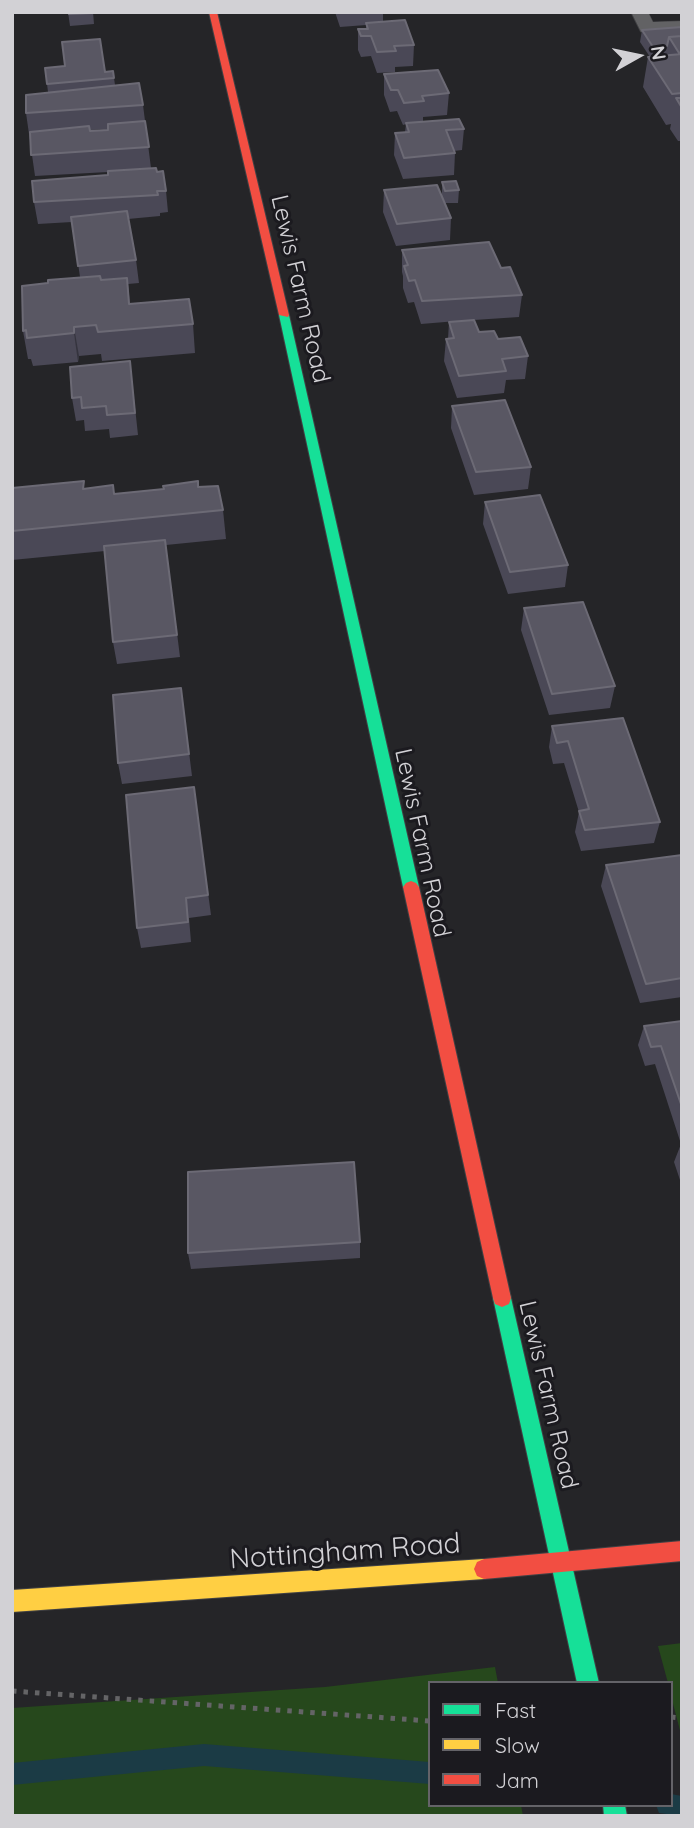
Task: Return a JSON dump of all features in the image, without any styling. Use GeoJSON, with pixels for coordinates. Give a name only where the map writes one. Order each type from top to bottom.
{"type":"FeatureCollection","features":[{"type":"Feature","properties":{"kind":"street","name":"Lewis Farm Road"},"geometry":{"type":"LineString","coordinates":[[213,12],[564,1564],[588,1681]]}},
{"type":"Feature","properties":{"kind":"street","name":"Nottingham Road"},"geometry":{"type":"LineString","coordinates":[[12,1601],[564,1564],[682,1551]]}},
{"type":"Feature","properties":{"kind":"lane"},"geometry":{"type":"LineString","coordinates":[[639,12],[647,28],[682,26]]}},
{"type":"Feature","properties":{"kind":"path"},"geometry":{"type":"LineString","coordinates":[[12,1691],[428,1721]]}},
{"type":"Feature","properties":{"kind":"green space"},"geometry":{"type":"Polygon","coordinates":[[[682,1643],[682,1738],[673,1704],[673,1681],[667,1681],[658,1646],[682,1643]]]}},
{"type":"Feature","properties":{"kind":"green space"},"geometry":{"type":"Polygon","coordinates":[[[495,1667],[498,1681],[428,1681],[428,1807],[521,1807],[523,1816],[12,1816],[12,1708],[325,1687],[495,1667]]]}},
{"type":"Feature","properties":{"kind":"building"},"geometry":{"type":"Polygon","coordinates":[[[68,12],[92,12],[92,13],[69,14],[68,12]]]}},
{"type":"Feature","properties":{"kind":"building"},"geometry":{"type":"Polygon","coordinates":[[[405,20],[414,45],[394,46],[396,51],[377,52],[371,36],[361,36],[358,29],[368,29],[366,23],[405,20]]]}},
{"type":"Feature","properties":{"kind":"building"},"geometry":{"type":"Polygon","coordinates":[[[682,27],[682,36],[669,37],[667,46],[653,47],[642,30],[682,27]]]}},
{"type":"Feature","properties":{"kind":"building"},"geometry":{"type":"Polygon","coordinates":[[[682,36],[682,52],[679,53],[669,37],[682,36]]]}},
{"type":"Feature","properties":{"kind":"building"},"geometry":{"type":"Polygon","coordinates":[[[100,39],[105,72],[113,71],[114,78],[47,84],[45,68],[65,66],[62,42],[100,39]]]}},
{"type":"Feature","properties":{"kind":"building"},"geometry":{"type":"Polygon","coordinates":[[[682,54],[682,93],[672,94],[648,57],[682,54]]]}},
{"type":"Feature","properties":{"kind":"building"},"geometry":{"type":"Polygon","coordinates":[[[438,70],[449,93],[422,96],[424,101],[404,103],[398,90],[391,90],[384,74],[438,70]]]}},
{"type":"Feature","properties":{"kind":"building"},"geometry":{"type":"Polygon","coordinates":[[[139,83],[143,105],[26,113],[26,95],[139,83]]]}},
{"type":"Feature","properties":{"kind":"building"},"geometry":{"type":"Polygon","coordinates":[[[459,119],[464,129],[446,130],[455,153],[404,158],[395,133],[409,132],[406,123],[459,119]]]}},
{"type":"Feature","properties":{"kind":"building"},"geometry":{"type":"Polygon","coordinates":[[[145,121],[149,147],[31,155],[30,132],[89,126],[90,131],[108,130],[108,124],[145,121]]]}},
{"type":"Feature","properties":{"kind":"building"},"geometry":{"type":"Polygon","coordinates":[[[156,168],[157,172],[163,171],[166,191],[157,191],[158,195],[34,202],[32,181],[156,168]]]}},
{"type":"Feature","properties":{"kind":"building"},"geometry":{"type":"Polygon","coordinates":[[[456,181],[459,190],[445,191],[442,182],[456,181]]]}},
{"type":"Feature","properties":{"kind":"building"},"geometry":{"type":"Polygon","coordinates":[[[437,185],[451,218],[397,224],[384,190],[437,185]]]}},
{"type":"Feature","properties":{"kind":"building"},"geometry":{"type":"Polygon","coordinates":[[[127,211],[136,260],[78,266],[71,217],[127,211]]]}},
{"type":"Feature","properties":{"kind":"building"},"geometry":{"type":"Polygon","coordinates":[[[489,242],[501,268],[510,267],[522,295],[422,301],[415,280],[409,281],[404,266],[408,265],[402,250],[489,242]]]}},
{"type":"Feature","properties":{"kind":"building"},"geometry":{"type":"Polygon","coordinates":[[[100,276],[101,280],[127,278],[129,304],[189,299],[193,324],[98,332],[96,325],[74,327],[74,333],[27,338],[26,330],[23,331],[22,286],[48,283],[48,280],[100,276]]]}},
{"type":"Feature","properties":{"kind":"building"},"geometry":{"type":"Polygon","coordinates":[[[474,320],[479,332],[494,331],[498,339],[520,337],[528,356],[502,359],[506,371],[459,376],[446,339],[454,338],[449,322],[474,320]]]}},
{"type":"Feature","properties":{"kind":"building"},"geometry":{"type":"Polygon","coordinates":[[[130,361],[135,413],[107,415],[106,406],[82,408],[81,397],[72,398],[70,367],[130,361]]]}},
{"type":"Feature","properties":{"kind":"building"},"geometry":{"type":"Polygon","coordinates":[[[505,400],[531,467],[476,472],[452,406],[505,400]]]}},
{"type":"Feature","properties":{"kind":"building"},"geometry":{"type":"Polygon","coordinates":[[[84,481],[83,489],[113,485],[114,494],[164,489],[163,486],[198,481],[198,487],[218,486],[223,510],[12,531],[12,488],[84,481]]]}},
{"type":"Feature","properties":{"kind":"building"},"geometry":{"type":"Polygon","coordinates":[[[540,495],[568,565],[510,572],[485,502],[540,495]]]}},
{"type":"Feature","properties":{"kind":"building"},"geometry":{"type":"Polygon","coordinates":[[[165,540],[177,635],[113,642],[104,546],[165,540]]]}},
{"type":"Feature","properties":{"kind":"building"},"geometry":{"type":"Polygon","coordinates":[[[583,602],[615,686],[552,694],[524,608],[583,602]]]}},
{"type":"Feature","properties":{"kind":"building"},"geometry":{"type":"Polygon","coordinates":[[[181,688],[189,754],[118,763],[113,695],[181,688]]]}},
{"type":"Feature","properties":{"kind":"building"},"geometry":{"type":"Polygon","coordinates":[[[623,718],[660,822],[585,830],[579,811],[589,809],[568,741],[557,743],[552,726],[623,718]]]}},
{"type":"Feature","properties":{"kind":"building"},"geometry":{"type":"Polygon","coordinates":[[[194,787],[208,895],[186,898],[188,922],[137,928],[126,795],[194,787]]]}},
{"type":"Feature","properties":{"kind":"building"},"geometry":{"type":"Polygon","coordinates":[[[682,855],[682,978],[646,984],[606,865],[682,855]]]}},
{"type":"Feature","properties":{"kind":"building"},"geometry":{"type":"Polygon","coordinates":[[[682,1021],[682,1107],[661,1046],[651,1047],[644,1026],[682,1021]]]}},
{"type":"Feature","properties":{"kind":"building"},"geometry":{"type":"Polygon","coordinates":[[[354,1162],[360,1242],[188,1253],[188,1172],[354,1162]]]}},
{"type":"Feature","properties":{"kind":"waterway"},"geometry":{"type":"LineString","coordinates":[[12,1774],[204,1755],[428,1773]]}},
{"type":"Feature","properties":{"kind":"waterway"},"geometry":{"type":"LineString","coordinates":[[673,1806],[682,1807]]}},
{"type":"Feature","properties":{"kind":"traffic: fast"},"geometry":{"type":"LineString","coordinates":[[284,315],[411,887]]}},
{"type":"Feature","properties":{"kind":"traffic: fast"},"geometry":{"type":"LineString","coordinates":[[502,1298],[588,1681]]}},
{"type":"Feature","properties":{"kind":"traffic: fast"},"geometry":{"type":"LineString","coordinates":[[614,1807],[616,1816]]}},
{"type":"Feature","properties":{"kind":"traffic: slow"},"geometry":{"type":"LineString","coordinates":[[12,1601],[484,1569]]}},
{"type":"Feature","properties":{"kind":"traffic: jam"},"geometry":{"type":"LineString","coordinates":[[213,12],[284,315]]}},
{"type":"Feature","properties":{"kind":"traffic: jam"},"geometry":{"type":"LineString","coordinates":[[411,887],[502,1298]]}},
{"type":"Feature","properties":{"kind":"traffic: jam"},"geometry":{"type":"LineString","coordinates":[[484,1569],[682,1551]]}}]}
